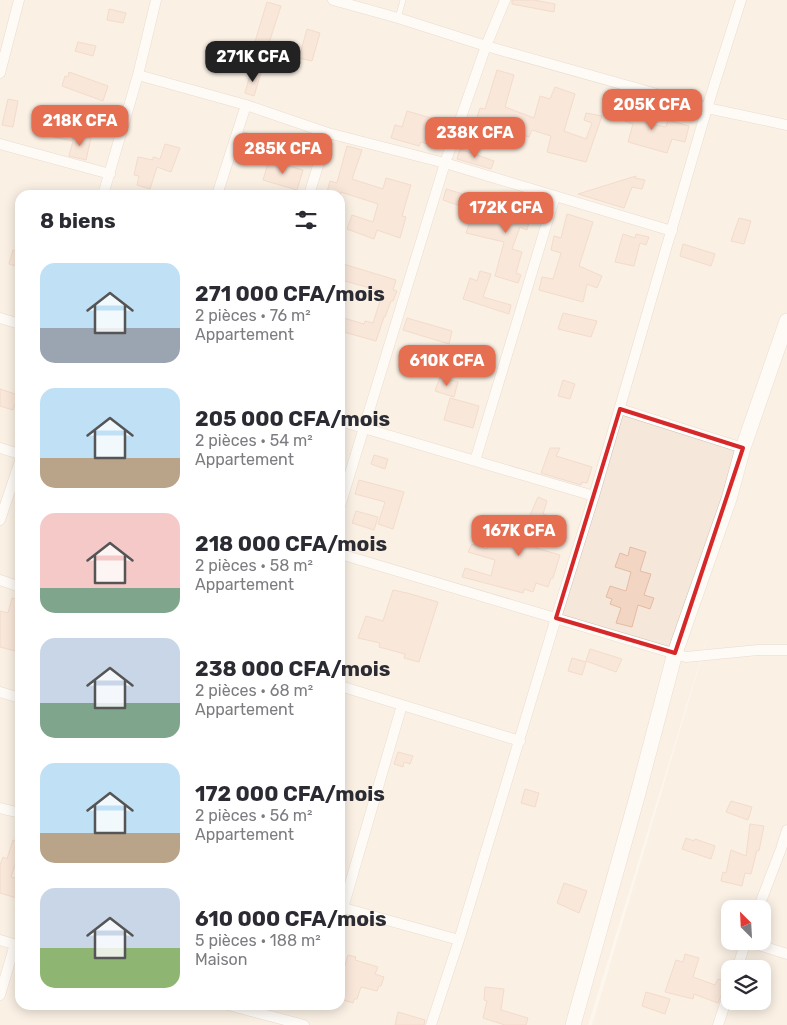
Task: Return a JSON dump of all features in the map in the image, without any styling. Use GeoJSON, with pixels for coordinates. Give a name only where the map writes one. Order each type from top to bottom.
{"type":"FeatureCollection","features":[{"type":"Feature","properties":{"kind":"street"},"geometry":{"type":"LineString","coordinates":[[0,73],[5,29],[19,0]]}},
{"type":"Feature","properties":{"kind":"street"},"geometry":{"type":"LineString","coordinates":[[105,190],[138,75],[156,0]]}},
{"type":"Feature","properties":{"kind":"street"},"geometry":{"type":"LineString","coordinates":[[333,0],[486,46],[707,108],[787,125]]}},
{"type":"Feature","properties":{"kind":"street"},"geometry":{"type":"LineString","coordinates":[[345,490],[445,163],[486,46],[505,0]]}},
{"type":"Feature","properties":{"kind":"street"},"geometry":{"type":"LineString","coordinates":[[431,1025],[520,741],[620,409],[707,108],[741,0]]}},
{"type":"Feature","properties":{"kind":"street"},"geometry":{"type":"LineString","coordinates":[[138,75],[246,105],[328,133],[445,163],[672,231]]}},
{"type":"Feature","properties":{"kind":"street"},"geometry":{"type":"LineString","coordinates":[[219,190],[246,105]]}},
{"type":"Feature","properties":{"kind":"street"},"geometry":{"type":"LineString","coordinates":[[311,190],[328,133]]}},
{"type":"Feature","properties":{"kind":"street"},"geometry":{"type":"LineString","coordinates":[[0,144],[110,174]]}},
{"type":"Feature","properties":{"kind":"street"},"geometry":{"type":"LineString","coordinates":[[475,461],[555,196]]}},
{"type":"Feature","properties":{"kind":"street"},"geometry":{"type":"LineString","coordinates":[[0,318],[15,322]]}},
{"type":"Feature","properties":{"kind":"street"},"geometry":{"type":"LineString","coordinates":[[573,1025],[637,797],[674,653],[729,499],[742,448],[787,321]]}},
{"type":"Feature","properties":{"kind":"street"},"geometry":{"type":"LineString","coordinates":[[620,409],[742,448]]}},
{"type":"Feature","properties":{"kind":"street"},"geometry":{"type":"LineString","coordinates":[[345,422],[594,496]]}},
{"type":"Feature","properties":{"kind":"street"},"geometry":{"type":"LineString","coordinates":[[0,448],[15,452]]}},
{"type":"Feature","properties":{"kind":"street"},"geometry":{"type":"LineString","coordinates":[[0,520],[15,476]]}},
{"type":"Feature","properties":{"kind":"street"},"geometry":{"type":"LineString","coordinates":[[345,555],[686,657],[758,650],[787,650]]}},
{"type":"Feature","properties":{"kind":"street"},"geometry":{"type":"LineString","coordinates":[[0,580],[15,585]]}},
{"type":"Feature","properties":{"kind":"street"},"geometry":{"type":"LineString","coordinates":[[345,688],[520,741]]}},
{"type":"Feature","properties":{"kind":"street"},"geometry":{"type":"LineString","coordinates":[[0,692],[15,696]]}},
{"type":"Feature","properties":{"kind":"street"},"geometry":{"type":"LineString","coordinates":[[345,894],[402,705]]}},
{"type":"Feature","properties":{"kind":"street"},"geometry":{"type":"LineString","coordinates":[[0,808],[15,812]]}},
{"type":"Feature","properties":{"kind":"street"},"geometry":{"type":"LineString","coordinates":[[762,900],[782,850],[787,830]]}},
{"type":"Feature","properties":{"kind":"street"},"geometry":{"type":"LineString","coordinates":[[345,908],[459,940]]}},
{"type":"Feature","properties":{"kind":"street"},"geometry":{"type":"LineString","coordinates":[[0,940],[15,944]]}},
{"type":"Feature","properties":{"kind":"street"},"geometry":{"type":"LineString","coordinates":[[771,949],[787,954]]}},
{"type":"Feature","properties":{"kind":"street"},"geometry":{"type":"LineString","coordinates":[[0,995],[15,951]]}},
{"type":"Feature","properties":{"kind":"street"},"geometry":{"type":"LineString","coordinates":[[247,1010],[304,1025]]}},
{"type":"Feature","properties":{"kind":"street"},"geometry":{"type":"LineString","coordinates":[[718,1025],[723,1010]]}},
{"type":"Feature","properties":{"kind":"lane"},"geometry":{"type":"LineString","coordinates":[[398,18],[403,0]]}},
{"type":"Feature","properties":{"kind":"highlighted area"},"geometry":{"type":"Polygon","coordinates":[[[620,409],[743,448],[675,653],[556,618],[620,409]]]}},
{"type":"Feature","properties":{"kind":"shaded area"},"geometry":{"type":"Polygon","coordinates":[[[0,0],[787,0],[787,1025],[592,1025],[725,580],[588,1025],[0,1025],[0,0]]]}},
{"type":"Feature","properties":{"kind":"building"},"geometry":{"type":"Polygon","coordinates":[[[512,0],[534,0],[555,4],[554,12],[512,4],[512,0]]]}},
{"type":"Feature","properties":{"kind":"building"},"geometry":{"type":"Polygon","coordinates":[[[267,2],[281,6],[267,49],[254,45],[267,2]]]}},
{"type":"Feature","properties":{"kind":"building"},"geometry":{"type":"Polygon","coordinates":[[[109,9],[126,13],[123,23],[107,20],[109,9]]]}},
{"type":"Feature","properties":{"kind":"building"},"geometry":{"type":"Polygon","coordinates":[[[307,29],[320,33],[312,61],[299,58],[307,29]]]}},
{"type":"Feature","properties":{"kind":"building"},"geometry":{"type":"Polygon","coordinates":[[[78,42],[96,46],[93,56],[75,51],[78,42]]]}},
{"type":"Feature","properties":{"kind":"building"},"geometry":{"type":"Polygon","coordinates":[[[497,70],[514,75],[505,107],[534,118],[540,96],[550,99],[555,87],[575,94],[564,131],[586,139],[592,123],[584,120],[586,113],[602,116],[586,162],[547,152],[551,136],[532,130],[529,137],[505,129],[500,144],[471,135],[480,108],[485,109],[497,70]]]}},
{"type":"Feature","properties":{"kind":"building"},"geometry":{"type":"Polygon","coordinates":[[[251,71],[261,73],[254,96],[245,93],[251,71]]]}},
{"type":"Feature","properties":{"kind":"building"},"geometry":{"type":"Polygon","coordinates":[[[69,72],[108,86],[103,101],[62,86],[65,76],[68,77],[69,72]]]}},
{"type":"Feature","properties":{"kind":"building"},"geometry":{"type":"Polygon","coordinates":[[[8,99],[18,101],[13,127],[2,125],[8,99]]]}},
{"type":"Feature","properties":{"kind":"building"},"geometry":{"type":"Polygon","coordinates":[[[621,107],[649,114],[646,123],[666,127],[668,120],[689,126],[685,142],[672,139],[667,153],[628,142],[633,124],[617,118],[621,107]]]}},
{"type":"Feature","properties":{"kind":"building"},"geometry":{"type":"Polygon","coordinates":[[[407,111],[438,120],[436,130],[441,131],[436,147],[421,142],[419,146],[391,138],[395,125],[402,127],[407,111]]]}},
{"type":"Feature","properties":{"kind":"building"},"geometry":{"type":"Polygon","coordinates":[[[53,123],[75,127],[72,141],[50,136],[53,123]]]}},
{"type":"Feature","properties":{"kind":"building"},"geometry":{"type":"Polygon","coordinates":[[[244,132],[263,138],[257,155],[239,149],[244,132]]]}},
{"type":"Feature","properties":{"kind":"building"},"geometry":{"type":"Polygon","coordinates":[[[75,134],[91,138],[86,160],[69,156],[75,134]]]}},
{"type":"Feature","properties":{"kind":"building"},"geometry":{"type":"Polygon","coordinates":[[[165,144],[180,148],[171,172],[157,167],[150,189],[137,185],[139,176],[134,175],[138,157],[153,160],[153,157],[160,159],[165,144]]]}},
{"type":"Feature","properties":{"kind":"building"},"geometry":{"type":"Polygon","coordinates":[[[347,146],[362,150],[352,179],[383,189],[386,178],[411,185],[402,216],[406,217],[400,238],[377,230],[374,239],[347,229],[352,215],[373,222],[378,204],[345,193],[345,190],[328,190],[330,181],[337,183],[347,146]]]}},
{"type":"Feature","properties":{"kind":"building"},"geometry":{"type":"Polygon","coordinates":[[[460,149],[494,161],[491,169],[457,159],[460,149]]]}},
{"type":"Feature","properties":{"kind":"building"},"geometry":{"type":"Polygon","coordinates":[[[269,160],[303,170],[297,190],[263,180],[269,160]]]}},
{"type":"Feature","properties":{"kind":"building"},"geometry":{"type":"Polygon","coordinates":[[[636,176],[635,178],[645,180],[642,189],[632,187],[624,208],[578,194],[636,176]]]}},
{"type":"Feature","properties":{"kind":"building"},"geometry":{"type":"Polygon","coordinates":[[[446,189],[476,198],[472,210],[443,200],[446,189]]]}},
{"type":"Feature","properties":{"kind":"building"},"geometry":{"type":"Polygon","coordinates":[[[511,197],[535,206],[534,209],[543,213],[540,222],[530,219],[527,230],[520,227],[512,249],[522,252],[516,273],[521,275],[518,283],[495,276],[504,242],[466,233],[473,213],[502,222],[511,197]]]}},
{"type":"Feature","properties":{"kind":"building"},"geometry":{"type":"Polygon","coordinates":[[[567,214],[593,222],[579,266],[602,276],[597,288],[587,284],[583,302],[539,290],[542,277],[553,279],[561,253],[551,250],[554,236],[561,238],[567,214]]]}},
{"type":"Feature","properties":{"kind":"building"},"geometry":{"type":"Polygon","coordinates":[[[739,218],[751,221],[744,244],[731,241],[739,218]]]}},
{"type":"Feature","properties":{"kind":"building"},"geometry":{"type":"Polygon","coordinates":[[[623,234],[635,238],[636,234],[649,237],[646,245],[640,243],[634,266],[615,262],[623,234]]]}},
{"type":"Feature","properties":{"kind":"building"},"geometry":{"type":"Polygon","coordinates":[[[683,244],[715,254],[711,266],[680,256],[683,244]]]}},
{"type":"Feature","properties":{"kind":"building"},"geometry":{"type":"Polygon","coordinates":[[[13,250],[15,251],[15,266],[9,264],[13,250]]]}},
{"type":"Feature","properties":{"kind":"building"},"geometry":{"type":"Polygon","coordinates":[[[345,265],[396,280],[393,290],[397,291],[384,317],[376,341],[345,332],[345,318],[364,324],[365,321],[373,323],[381,298],[379,297],[381,291],[345,281],[345,265]]]}},
{"type":"Feature","properties":{"kind":"building"},"geometry":{"type":"Polygon","coordinates":[[[480,271],[491,274],[483,297],[511,305],[509,314],[463,299],[470,278],[477,281],[480,271]]]}},
{"type":"Feature","properties":{"kind":"building"},"geometry":{"type":"Polygon","coordinates":[[[563,313],[597,321],[591,337],[558,329],[563,313]]]}},
{"type":"Feature","properties":{"kind":"building"},"geometry":{"type":"Polygon","coordinates":[[[407,318],[452,331],[449,344],[403,330],[407,318]]]}},
{"type":"Feature","properties":{"kind":"building"},"geometry":{"type":"Polygon","coordinates":[[[440,377],[458,382],[454,397],[435,391],[440,377]]]}},
{"type":"Feature","properties":{"kind":"building"},"geometry":{"type":"Polygon","coordinates":[[[563,380],[575,384],[570,399],[558,396],[563,380]]]}},
{"type":"Feature","properties":{"kind":"building"},"geometry":{"type":"Polygon","coordinates":[[[0,389],[15,394],[13,410],[0,406],[0,389]]]}},
{"type":"Feature","properties":{"kind":"building"},"geometry":{"type":"Polygon","coordinates":[[[450,398],[479,406],[473,428],[444,420],[450,398]]]}},
{"type":"Feature","properties":{"kind":"building"},"geometry":{"type":"Polygon","coordinates":[[[550,448],[560,448],[556,456],[592,467],[587,483],[582,482],[581,485],[541,473],[550,448]]]}},
{"type":"Feature","properties":{"kind":"building"},"geometry":{"type":"Polygon","coordinates":[[[374,455],[388,459],[385,469],[371,464],[374,455]]]}},
{"type":"Feature","properties":{"kind":"building"},"geometry":{"type":"Polygon","coordinates":[[[359,480],[404,492],[393,529],[378,524],[385,502],[355,494],[359,480]]]}},
{"type":"Feature","properties":{"kind":"building"},"geometry":{"type":"Polygon","coordinates":[[[538,497],[547,501],[543,514],[558,519],[555,529],[542,525],[536,548],[560,555],[553,578],[551,578],[548,587],[536,583],[533,592],[524,589],[523,593],[462,577],[465,568],[491,576],[495,560],[468,552],[472,544],[487,549],[492,534],[523,545],[528,520],[538,497]]]}},
{"type":"Feature","properties":{"kind":"building"},"geometry":{"type":"Polygon","coordinates":[[[356,511],[378,517],[374,530],[352,523],[356,511]]]}},
{"type":"Feature","properties":{"kind":"building"},"geometry":{"type":"Polygon","coordinates":[[[630,547],[646,552],[640,571],[651,574],[644,595],[654,598],[650,609],[638,605],[632,627],[616,623],[621,608],[610,604],[612,599],[606,597],[610,586],[626,591],[631,572],[615,567],[620,553],[628,556],[630,547]]]}},
{"type":"Feature","properties":{"kind":"building"},"geometry":{"type":"Polygon","coordinates":[[[393,590],[438,602],[419,662],[404,658],[405,654],[379,647],[380,643],[358,638],[366,616],[383,621],[393,590]]]}},
{"type":"Feature","properties":{"kind":"building"},"geometry":{"type":"Polygon","coordinates":[[[12,598],[15,599],[15,651],[0,647],[0,611],[8,613],[12,598]]]}},
{"type":"Feature","properties":{"kind":"building"},"geometry":{"type":"Polygon","coordinates":[[[590,649],[622,659],[616,672],[586,661],[590,649]]]}},
{"type":"Feature","properties":{"kind":"building"},"geometry":{"type":"Polygon","coordinates":[[[572,658],[586,662],[582,675],[568,671],[572,658]]]}},
{"type":"Feature","properties":{"kind":"building"},"geometry":{"type":"Polygon","coordinates":[[[398,752],[413,756],[410,764],[404,762],[403,767],[394,764],[398,752]]]}},
{"type":"Feature","properties":{"kind":"building"},"geometry":{"type":"Polygon","coordinates":[[[525,789],[539,793],[535,807],[521,803],[525,789]]]}},
{"type":"Feature","properties":{"kind":"building"},"geometry":{"type":"Polygon","coordinates":[[[731,801],[752,807],[748,820],[726,812],[731,801]]]}},
{"type":"Feature","properties":{"kind":"building"},"geometry":{"type":"Polygon","coordinates":[[[750,824],[764,826],[759,851],[757,850],[751,874],[745,873],[742,886],[721,881],[723,872],[726,873],[731,850],[746,856],[750,824]]]}},
{"type":"Feature","properties":{"kind":"building"},"geometry":{"type":"Polygon","coordinates":[[[686,838],[715,846],[711,859],[682,849],[686,838]]]}},
{"type":"Feature","properties":{"kind":"building"},"geometry":{"type":"Polygon","coordinates":[[[13,840],[15,841],[15,865],[11,877],[15,878],[15,898],[0,893],[0,865],[3,857],[7,859],[13,840]]]}},
{"type":"Feature","properties":{"kind":"building"},"geometry":{"type":"Polygon","coordinates":[[[564,883],[587,891],[579,913],[557,903],[564,883]]]}},
{"type":"Feature","properties":{"kind":"building"},"geometry":{"type":"Polygon","coordinates":[[[685,954],[699,958],[693,977],[715,985],[718,979],[721,980],[721,996],[718,1003],[694,994],[693,999],[665,992],[676,960],[683,962],[685,954]]]}},
{"type":"Feature","properties":{"kind":"building"},"geometry":{"type":"Polygon","coordinates":[[[348,955],[356,957],[355,960],[378,967],[375,974],[384,977],[381,986],[379,986],[377,991],[361,987],[357,999],[354,999],[353,1003],[345,1001],[345,965],[348,955]]]}},
{"type":"Feature","properties":{"kind":"building"},"geometry":{"type":"Polygon","coordinates":[[[485,987],[504,989],[501,1010],[528,1018],[526,1025],[505,1025],[483,1018],[487,1001],[484,1000],[485,987]]]}},
{"type":"Feature","properties":{"kind":"building"},"geometry":{"type":"Polygon","coordinates":[[[646,992],[670,999],[665,1014],[642,1006],[646,992]]]}},
{"type":"Feature","properties":{"kind":"building"},"geometry":{"type":"Polygon","coordinates":[[[398,1012],[425,1020],[424,1025],[395,1025],[398,1012]]]}}]}
